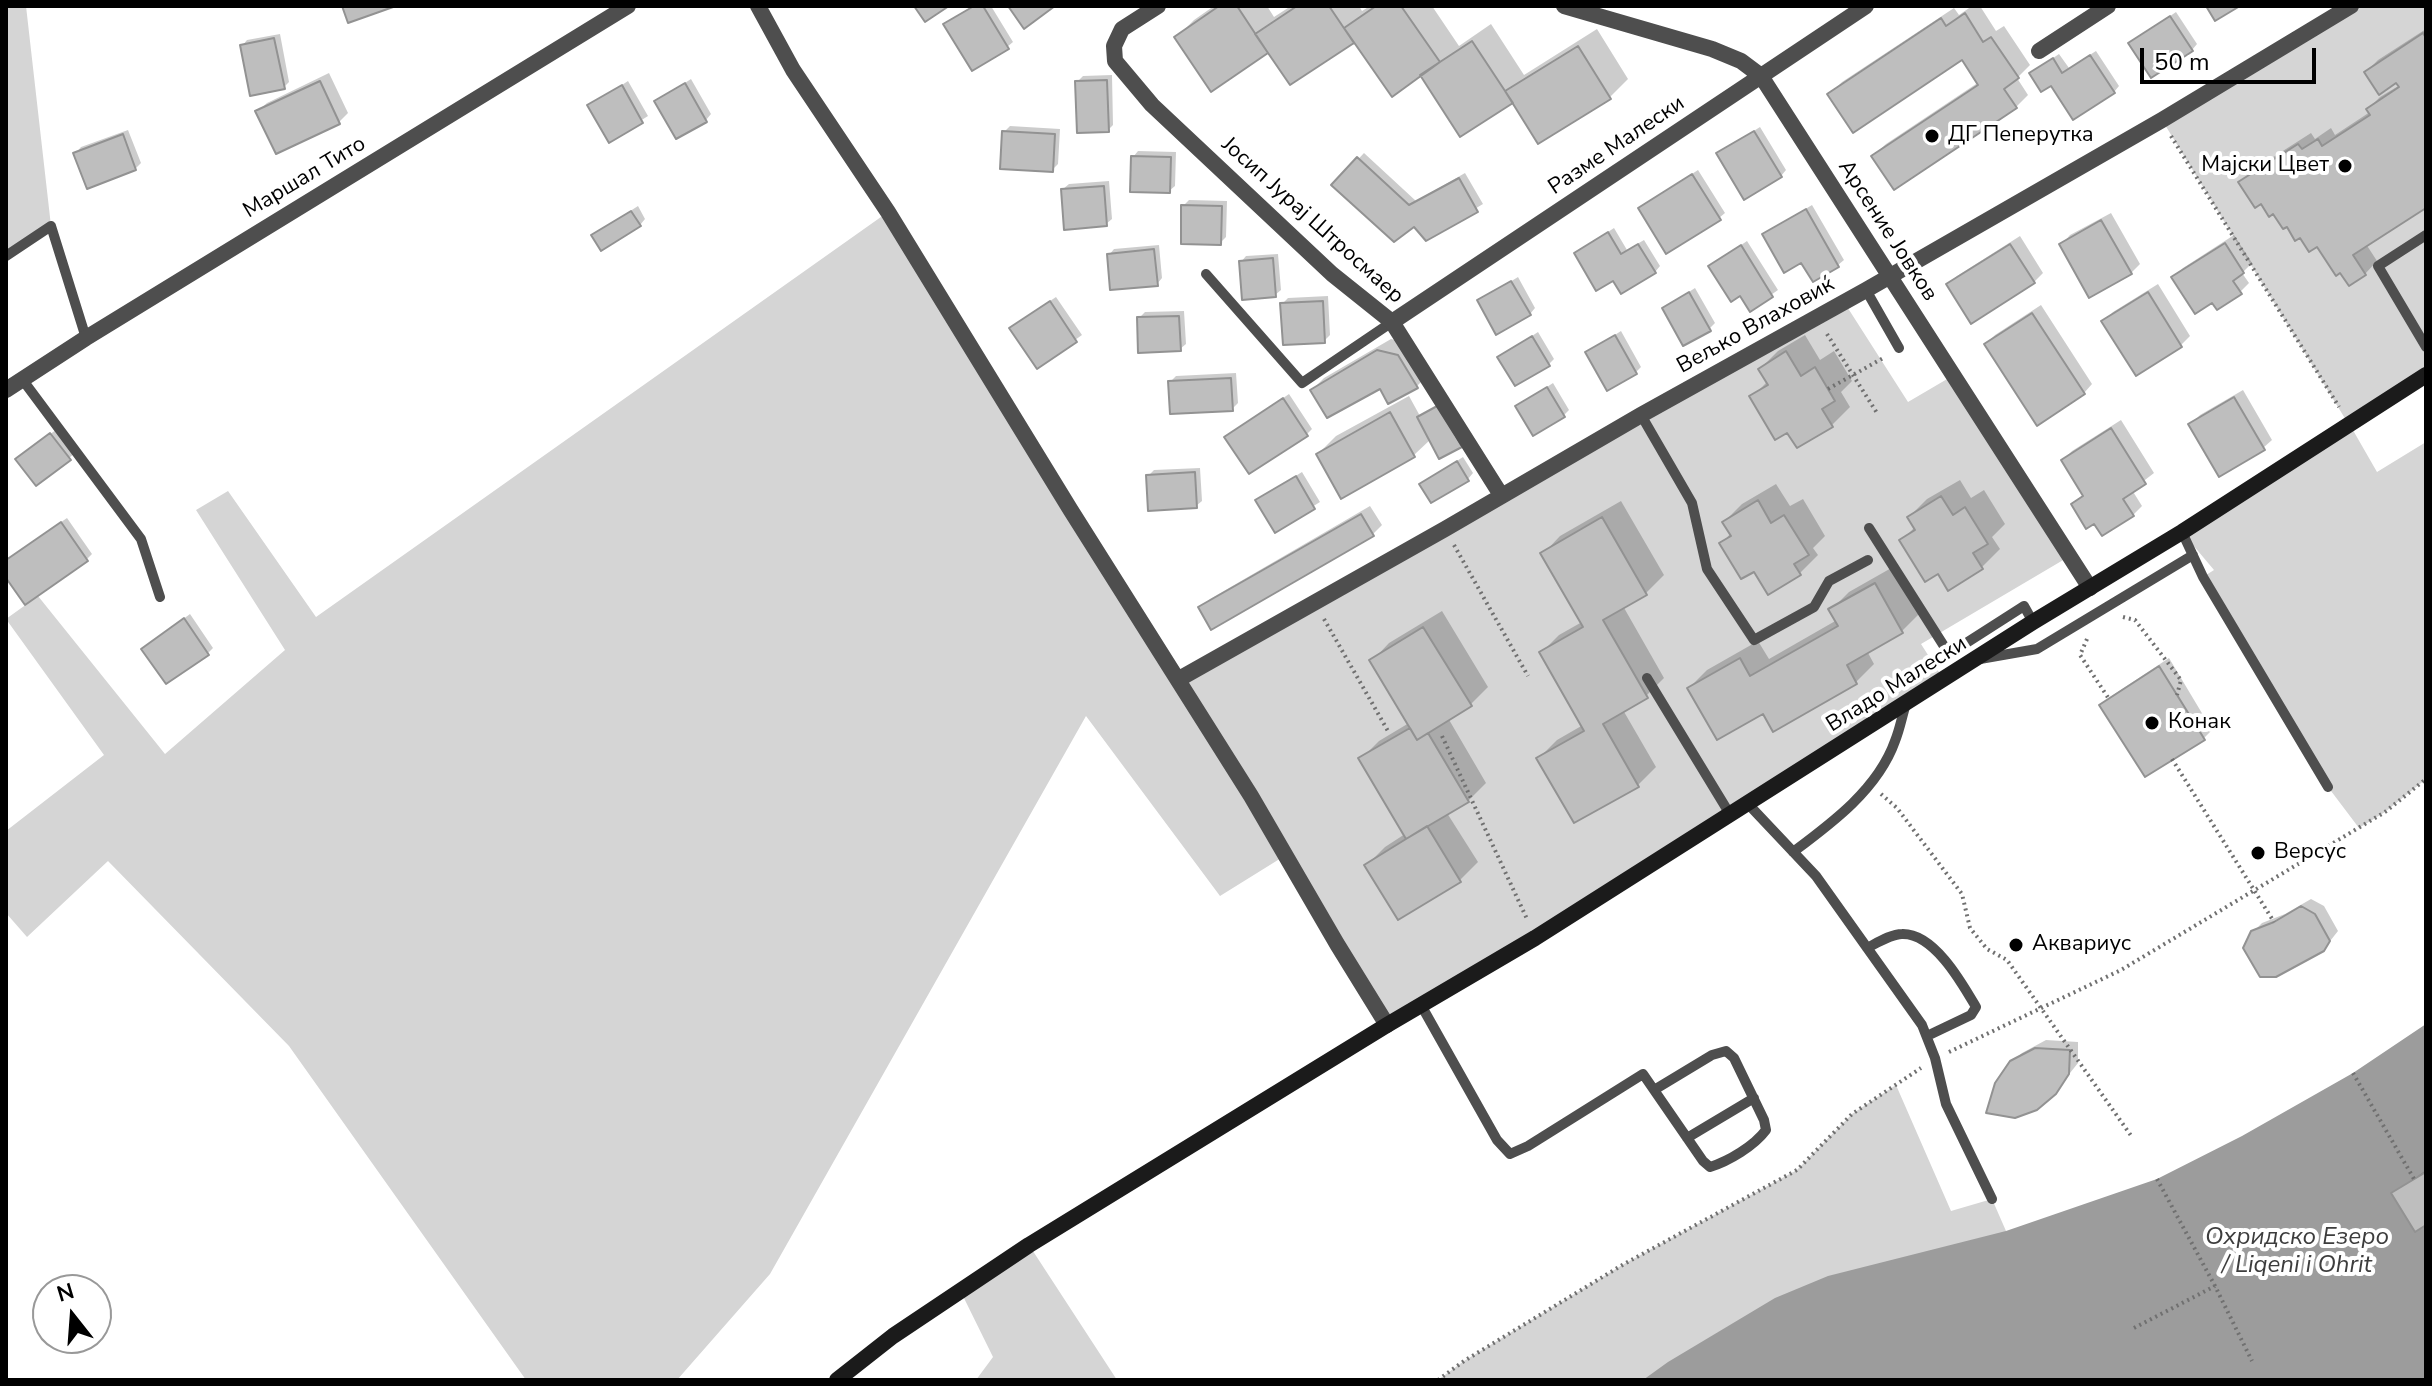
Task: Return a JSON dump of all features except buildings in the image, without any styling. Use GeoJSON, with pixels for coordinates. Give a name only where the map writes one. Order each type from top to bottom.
{"type":"FeatureCollection","features":[{"type":"Feature","properties":{"kind":"main road","name":"Владо Малески"},"geometry":{"type":"LineString","coordinates":[[837,1380],[893,1336],[1029,1245],[1749,805],[2426,375]]}},
{"type":"Feature","properties":{"kind":"street","name":"Маршал Тито"},"geometry":{"type":"LineString","coordinates":[[6,390],[628,6]]}},
{"type":"Feature","properties":{"kind":"street"},"geometry":{"type":"LineString","coordinates":[[758,6],[793,70],[888,212],[1070,509],[1179,679],[1387,1025]]}},
{"type":"Feature","properties":{"kind":"street","name":"Јосип Јурај Штросмаер"},"geometry":{"type":"LineString","coordinates":[[1158,6],[1122,29],[1114,46],[1115,61],[1152,105],[1332,274],[1392,322],[1501,495]]}},
{"type":"Feature","properties":{"kind":"street","name":"Арсение Јовков"},"geometry":{"type":"LineString","coordinates":[[1564,6],[1712,49],[1741,61],[1761,76],[2090,588]]}},
{"type":"Feature","properties":{"kind":"street","name":"Разме Малески"},"geometry":{"type":"LineString","coordinates":[[1392,322],[1866,6]]}},
{"type":"Feature","properties":{"kind":"street"},"geometry":{"type":"LineString","coordinates":[[2039,51],[2108,6]]}},
{"type":"Feature","properties":{"kind":"street","name":"Вељко Влаховиќ"},"geometry":{"type":"LineString","coordinates":[[1179,679],[1866,290],[2162,120],[2351,6]]}},
{"type":"Feature","properties":{"kind":"lane"},"geometry":{"type":"LineString","coordinates":[[6,256],[51,226],[86,338]]}},
{"type":"Feature","properties":{"kind":"lane"},"geometry":{"type":"LineString","coordinates":[[2426,235],[2378,266],[2426,347]]}},
{"type":"Feature","properties":{"kind":"lane"},"geometry":{"type":"LineString","coordinates":[[1206,274],[1302,383],[1392,322]]}},
{"type":"Feature","properties":{"kind":"lane"},"geometry":{"type":"LineString","coordinates":[[1866,290],[1899,348]]}},
{"type":"Feature","properties":{"kind":"lane"},"geometry":{"type":"LineString","coordinates":[[22,379],[141,539],[160,597]]}},
{"type":"Feature","properties":{"kind":"lane"},"geometry":{"type":"LineString","coordinates":[[1641,415],[1692,503],[1707,569],[1754,640],[1814,607],[1829,581],[1868,560]]}},
{"type":"Feature","properties":{"kind":"lane"},"geometry":{"type":"LineString","coordinates":[[1869,528],[1949,654],[2024,606],[2033,622]]}},
{"type":"Feature","properties":{"kind":"lane"},"geometry":{"type":"LineString","coordinates":[[2182,532],[2203,577],[2328,787]]}},
{"type":"Feature","properties":{"kind":"lane"},"geometry":{"type":"LineString","coordinates":[[1978,659],[2037,649],[2193,555]]}},
{"type":"Feature","properties":{"kind":"lane"},"geometry":{"type":"LineString","coordinates":[[1647,678],[1731,816]]}},
{"type":"Feature","properties":{"kind":"lane"},"geometry":{"type":"LineString","coordinates":[[1793,852],[1830,824],[1870,785],[1895,744],[1906,704]]}},
{"type":"Feature","properties":{"kind":"lane"},"geometry":{"type":"LineString","coordinates":[[1749,805],[1816,876],[1922,1025],[1935,1058],[1946,1104],[1992,1199]]}},
{"type":"Feature","properties":{"kind":"lane"},"geometry":{"type":"LineString","coordinates":[[1867,948],[1899,933],[1918,935],[1943,957],[1966,990],[1976,1007],[1971,1015],[1927,1036]]}},
{"type":"Feature","properties":{"kind":"lane"},"geometry":{"type":"LineString","coordinates":[[1421,1005],[1497,1140],[1510,1154],[1528,1146],[1643,1074],[1654,1090],[1687,1138],[1703,1161],[1710,1167],[1760,1139],[1766,1130],[1734,1058],[1726,1051],[1712,1055],[1654,1090]]}},
{"type":"Feature","properties":{"kind":"lane"},"geometry":{"type":"LineString","coordinates":[[1687,1138],[1754,1098]]}},
{"type":"Feature","properties":{"kind":"path"},"geometry":{"type":"LineString","coordinates":[[2162,120],[2350,425]]}},
{"type":"Feature","properties":{"kind":"path"},"geometry":{"type":"LineString","coordinates":[[1816,318],[1877,413]]}},
{"type":"Feature","properties":{"kind":"path"},"geometry":{"type":"LineString","coordinates":[[1828,389],[1899,348]]}},
{"type":"Feature","properties":{"kind":"path"},"geometry":{"type":"LineString","coordinates":[[1445,529],[1528,676]]}},
{"type":"Feature","properties":{"kind":"path"},"geometry":{"type":"LineString","coordinates":[[1315,603],[1388,731]]}},
{"type":"Feature","properties":{"kind":"path"},"geometry":{"type":"LineString","coordinates":[[2109,699],[2080,655],[2097,612],[2135,620],[2181,680],[2177,695]]}},
{"type":"Feature","properties":{"kind":"path"},"geometry":{"type":"LineString","coordinates":[[1442,736],[1535,938]]}},
{"type":"Feature","properties":{"kind":"path"},"geometry":{"type":"LineString","coordinates":[[2172,759],[2274,922]]}},
{"type":"Feature","properties":{"kind":"path"},"geometry":{"type":"LineString","coordinates":[[1438,1380],[1624,1264],[1797,1170],[1852,1114],[1935,1058],[2121,970],[2385,812],[2426,779]]}},
{"type":"Feature","properties":{"kind":"path"},"geometry":{"type":"LineString","coordinates":[[1870,785],[1897,808],[1962,894],[1970,928],[1987,949],[2007,960],[2132,1137]]}},
{"type":"Feature","properties":{"kind":"path"},"geometry":{"type":"LineString","coordinates":[[2353,1073],[2414,1179]]}},
{"type":"Feature","properties":{"kind":"path"},"geometry":{"type":"LineString","coordinates":[[2157,1179],[2252,1361]]}},
{"type":"Feature","properties":{"kind":"path"},"geometry":{"type":"LineString","coordinates":[[2134,1328],[2215,1286]]}},
{"type":"Feature","properties":{"kind":"shaded area"},"geometry":{"type":"Polygon","coordinates":[[[6,6],[26,6],[51,226],[6,256],[6,6]]]}},
{"type":"Feature","properties":{"kind":"shaded area"},"geometry":{"type":"Polygon","coordinates":[[[2351,6],[2426,6],[2426,375],[2350,425],[2377,472],[2426,442],[2426,779],[2385,812],[2359,828],[2328,787],[2203,577],[2214,570],[2182,532],[2349,425],[2162,120],[2351,6]]]}},
{"type":"Feature","properties":{"kind":"shaded area"},"geometry":{"type":"Polygon","coordinates":[[[888,212],[1179,678],[1844,302],[1908,402],[1954,375],[2070,556],[1921,644],[1944,680],[1387,1025],[1286,855],[1220,896],[1086,716],[770,1274],[677,1380],[526,1380],[289,1046],[108,861],[27,937],[6,913],[6,831],[104,755],[6,619],[38,596],[165,754],[285,650],[196,510],[228,491],[316,617],[888,212]]]}},
{"type":"Feature","properties":{"kind":"shaded area"},"geometry":{"type":"Polygon","coordinates":[[[1896,1085],[1951,1211],[1992,1199],[2083,1380],[1438,1380],[1624,1264],[1797,1170],[1852,1114],[1896,1085]]]}},
{"type":"Feature","properties":{"kind":"shaded area"},"geometry":{"type":"Polygon","coordinates":[[[1029,1245],[1117,1380],[976,1380],[993,1357],[960,1290],[1029,1245]]]}},
{"type":"Feature","properties":{"kind":"water","name":"Охридско Езеро / Liqeni i Ohrit"},"geometry":{"type":"Polygon","coordinates":[[[2426,1024],[2426,1380],[1643,1380],[1775,1298],[1828,1276],[2006,1231],[2157,1179],[2242,1136],[2353,1073],[2426,1024]]]}},
{"type":"Feature","properties":{"kind":"place","name":"ДГ Пеперутка"},"geometry":{"type":"Point","coordinates":[1932,136]}},
{"type":"Feature","properties":{"kind":"place","name":"Мајски Цвет"},"geometry":{"type":"Point","coordinates":[2345,166]}},
{"type":"Feature","properties":{"kind":"place","name":"Конак"},"geometry":{"type":"Point","coordinates":[2152,723]}},
{"type":"Feature","properties":{"kind":"place","name":"Версус"},"geometry":{"type":"Point","coordinates":[2258,853]}},
{"type":"Feature","properties":{"kind":"place","name":"Аквариус"},"geometry":{"type":"Point","coordinates":[2016,945]}}]}
